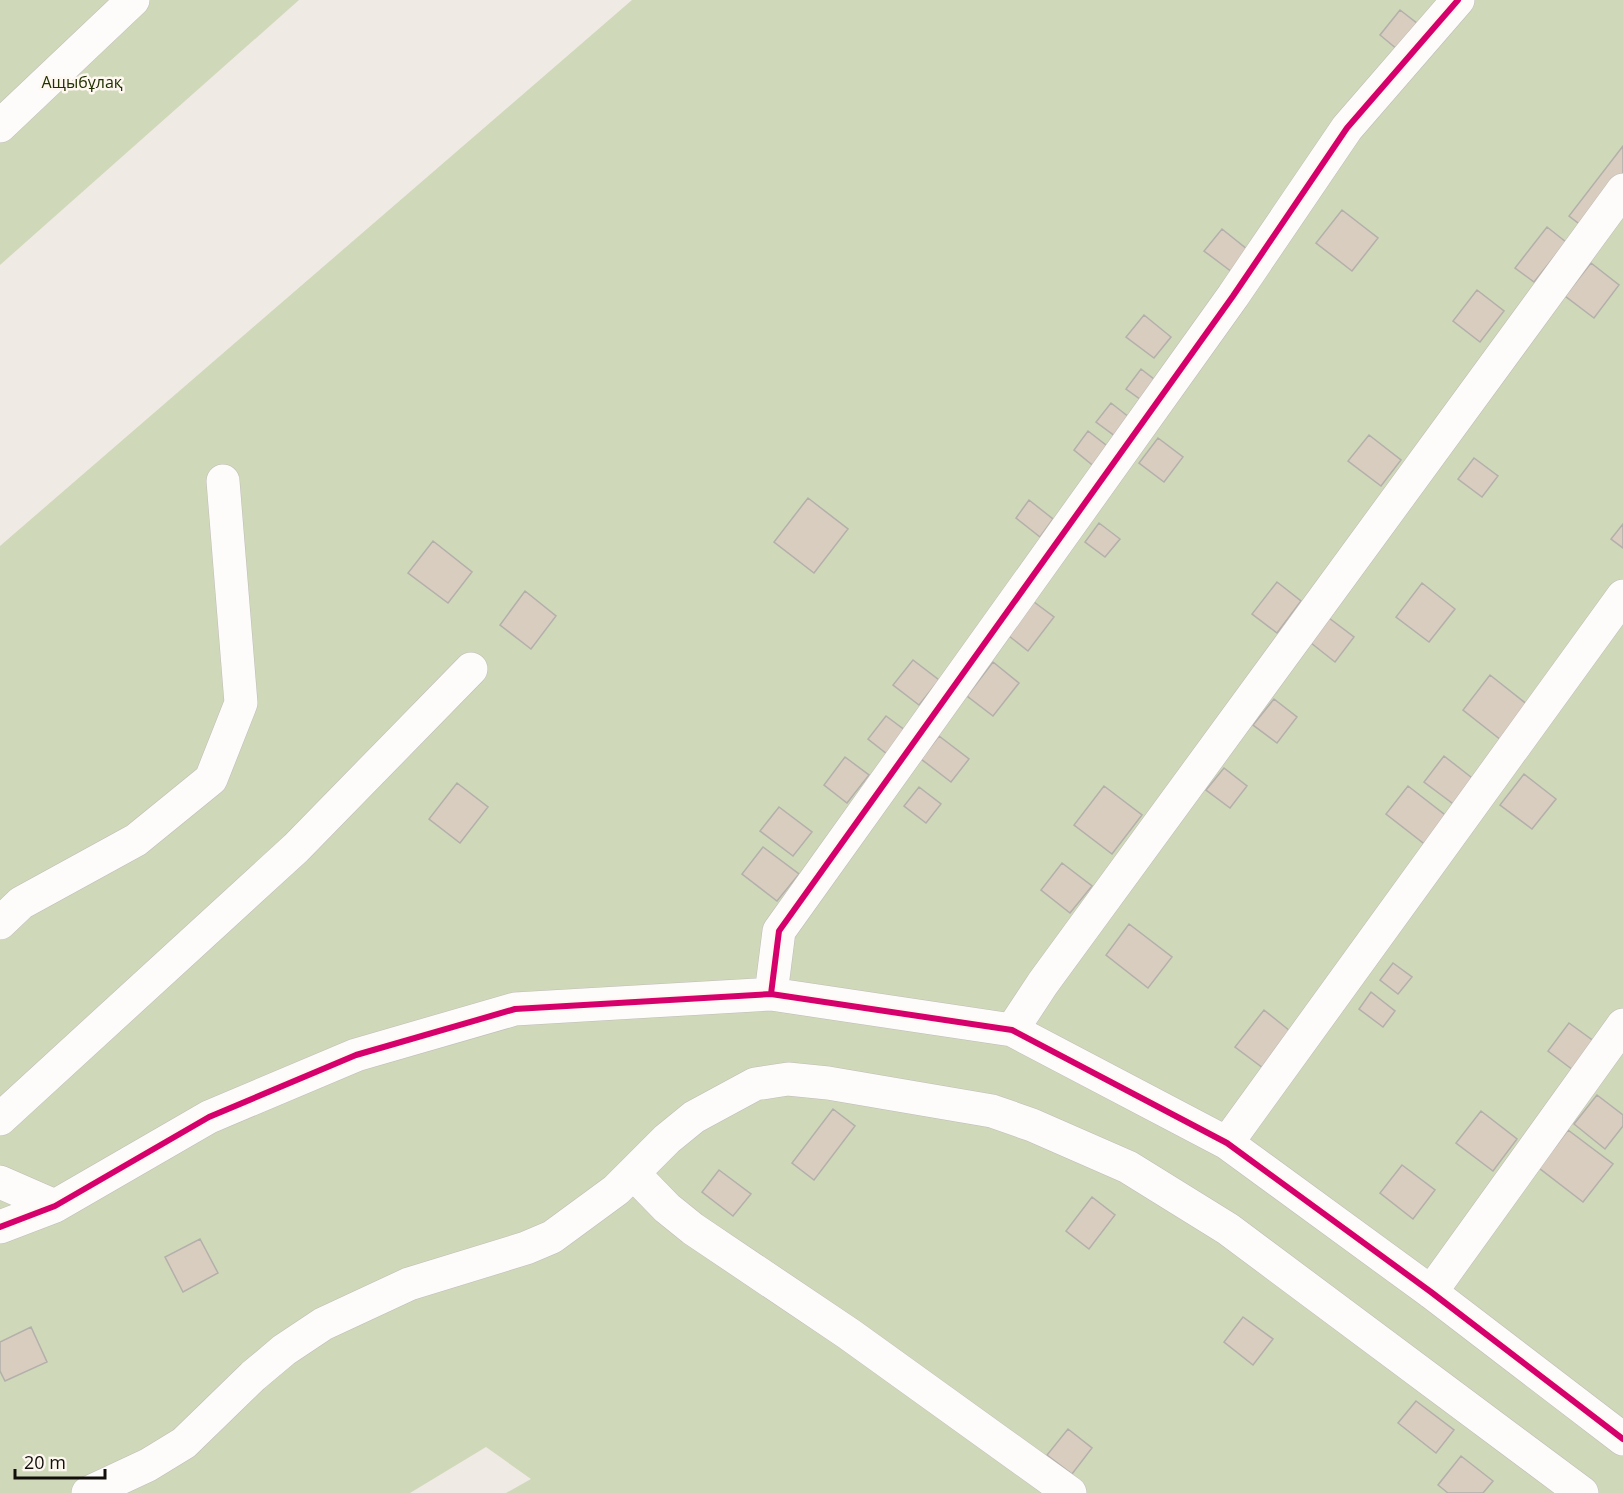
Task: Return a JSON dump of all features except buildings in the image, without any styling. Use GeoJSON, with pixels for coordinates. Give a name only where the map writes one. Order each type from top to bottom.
{"type":"FeatureCollection","features":[{"type":"Feature","properties":{"kind":"street"},"geometry":{"type":"LineString","coordinates":[[0,126],[133,0]]}},
{"type":"Feature","properties":{"kind":"street"},"geometry":{"type":"LineString","coordinates":[[771,994],[779,931],[1233,296],[1347,128],[1458,0]]}},
{"type":"Feature","properties":{"kind":"street"},"geometry":{"type":"LineString","coordinates":[[1012,1030],[1050,973],[1623,190]]}},
{"type":"Feature","properties":{"kind":"street"},"geometry":{"type":"LineString","coordinates":[[0,923],[21,903],[136,840],[211,779],[241,703],[223,481]]}},
{"type":"Feature","properties":{"kind":"street"},"geometry":{"type":"LineString","coordinates":[[1227,1143],[1623,596]]}},
{"type":"Feature","properties":{"kind":"street"},"geometry":{"type":"LineString","coordinates":[[0,1119],[296,848],[471,669]]}},
{"type":"Feature","properties":{"kind":"street"},"geometry":{"type":"LineString","coordinates":[[0,1227],[55,1206],[209,1117],[356,1055],[515,1009],[771,994],[1012,1030],[1227,1143],[1431,1292],[1623,1439]]}},
{"type":"Feature","properties":{"kind":"street"},"geometry":{"type":"LineString","coordinates":[[1431,1292],[1623,1025]]}},
{"type":"Feature","properties":{"kind":"street"},"geometry":{"type":"LineString","coordinates":[[88,1493],[148,1465],[184,1443],[253,1376],[284,1350],[323,1324],[409,1284],[552,1238],[595,1207],[694,1117],[755,1084],[788,1079],[828,1083],[992,1111],[1032,1125],[1128,1167],[1180,1198],[1276,1265],[1582,1493]]}},
{"type":"Feature","properties":{"kind":"street"},"geometry":{"type":"LineString","coordinates":[[633,1173],[693,1230],[849,1334],[1070,1493]]}},
{"type":"Feature","properties":{"kind":"street"},"geometry":{"type":"LineString","coordinates":[[0,1182],[55,1206]]}},
{"type":"Feature","properties":{"kind":"green space","name":"Ащыбұлақ"},"geometry":{"type":"Polygon","coordinates":[[[0,0],[299,0],[0,265],[0,0]]]}},
{"type":"Feature","properties":{"kind":"green space"},"geometry":{"type":"Polygon","coordinates":[[[632,0],[1623,0],[1623,1493],[506,1493],[531,1479],[486,1447],[410,1493],[0,1493],[0,546],[632,0]]]}},
{"type":"Feature","properties":{"kind":"cycle path"},"geometry":{"type":"LineString","coordinates":[[771,994],[779,931],[1233,296],[1347,128],[1458,0]]}},
{"type":"Feature","properties":{"kind":"cycle path"},"geometry":{"type":"LineString","coordinates":[[0,1227],[55,1206],[209,1117],[356,1055],[515,1009],[771,994],[1012,1030],[1227,1143],[1431,1292],[1623,1439]]}}]}
